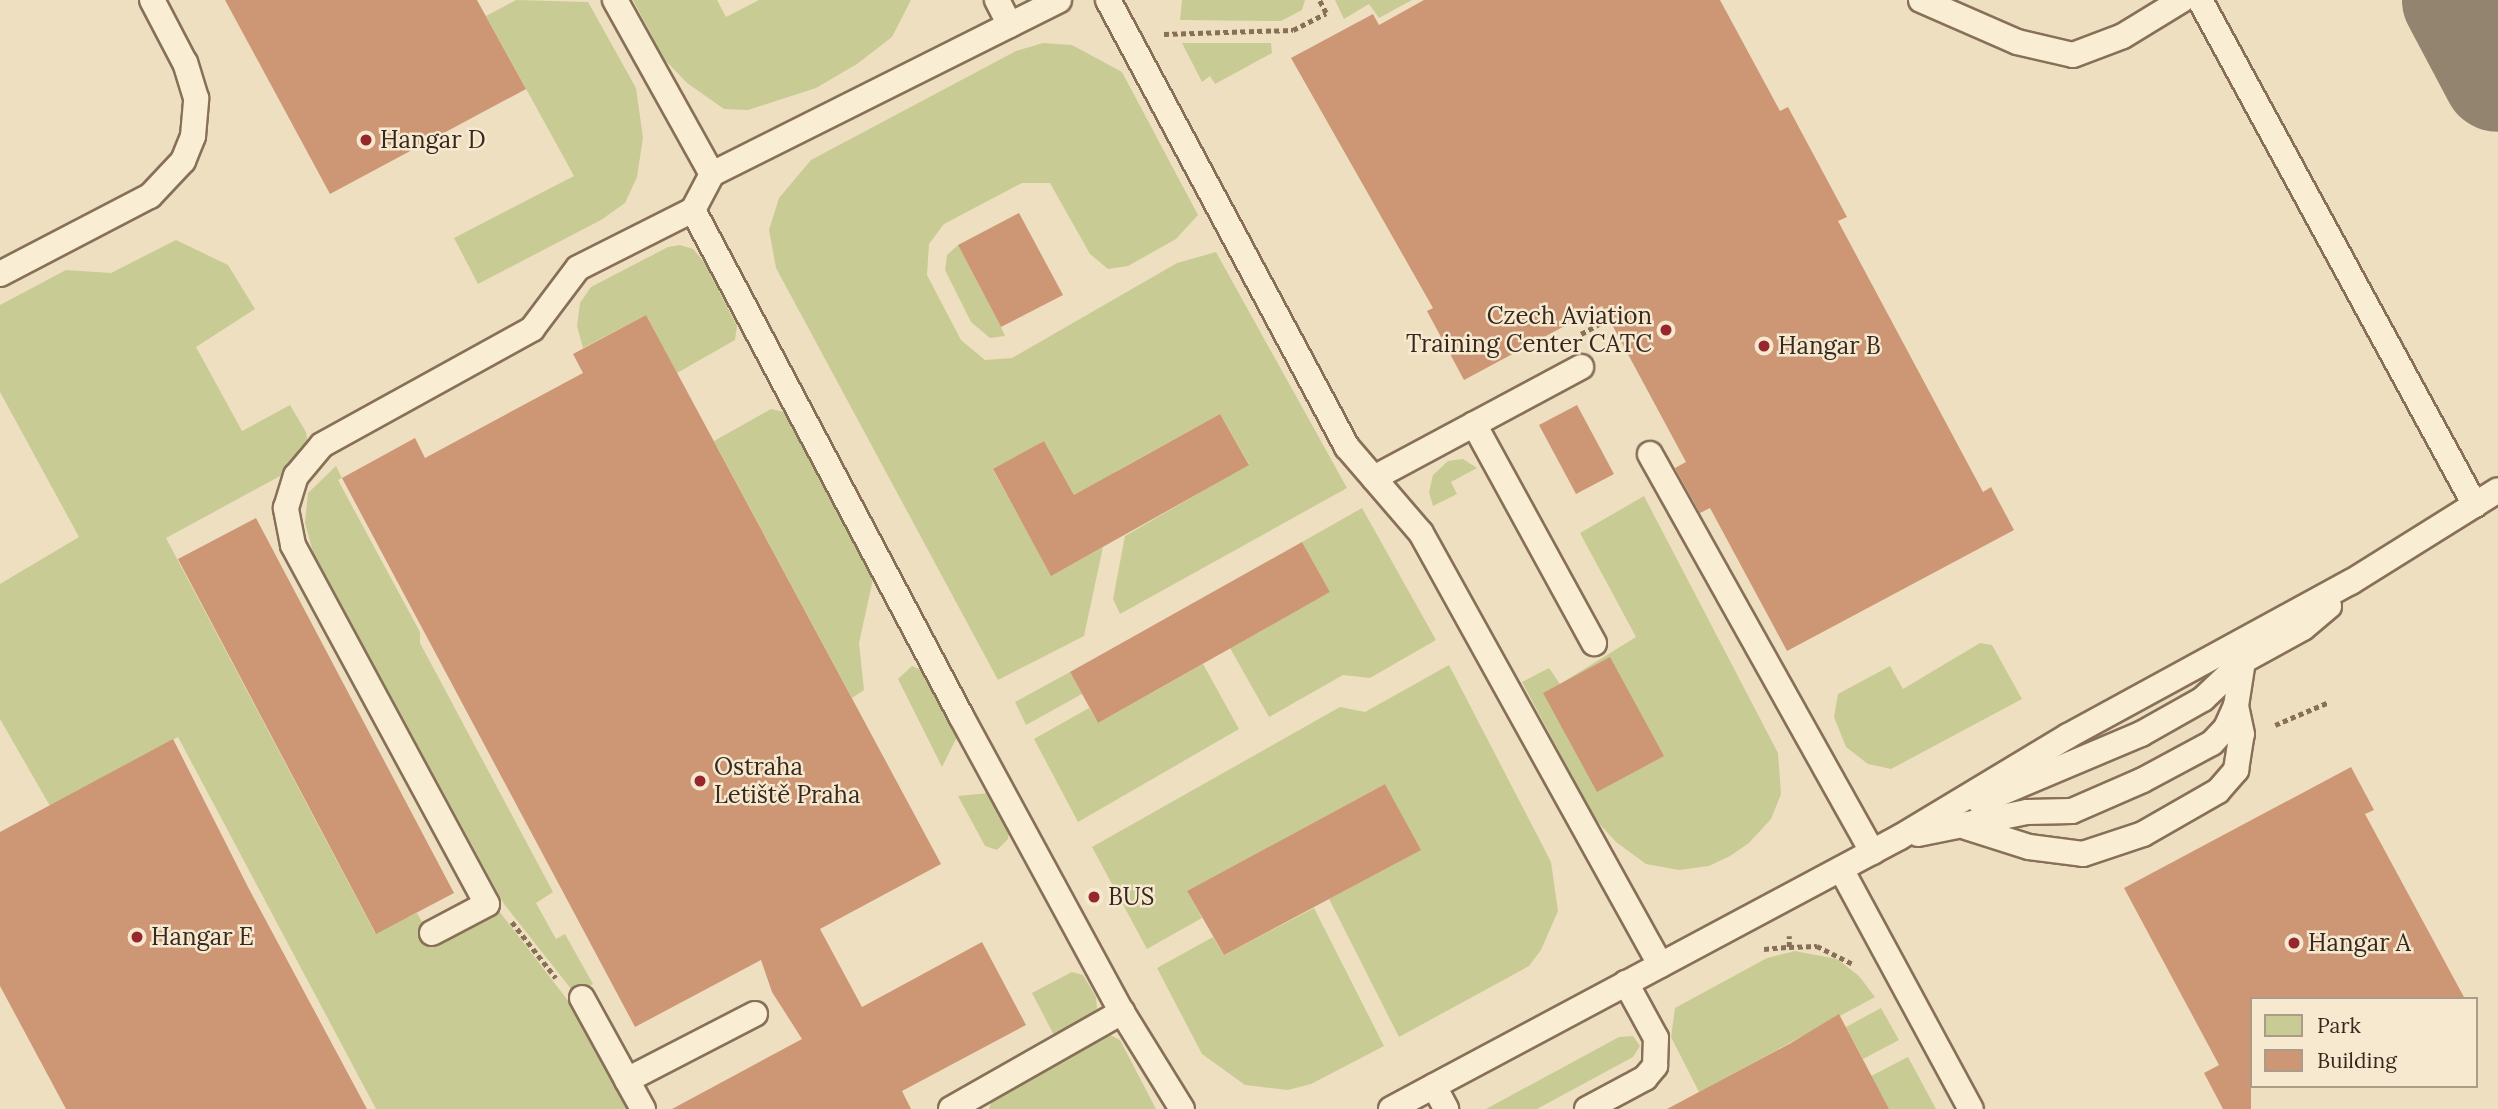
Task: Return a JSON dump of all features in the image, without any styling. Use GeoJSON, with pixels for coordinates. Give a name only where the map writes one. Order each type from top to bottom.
{"type":"FeatureCollection","features":[{"type":"Feature","properties":{"kind":"lane"},"geometry":{"type":"LineString","coordinates":[[0,274],[150,196],[183,161],[193,136],[196,98],[186,63],[152,0]]}},
{"type":"Feature","properties":{"kind":"lane"},"geometry":{"type":"LineString","coordinates":[[615,0],[712,174]]}},
{"type":"Feature","properties":{"kind":"lane"},"geometry":{"type":"LineString","coordinates":[[996,0],[1010,25]]}},
{"type":"Feature","properties":{"kind":"lane"},"geometry":{"type":"LineString","coordinates":[[432,933],[487,904],[301,564],[288,526],[288,491],[321,445],[532,329],[578,268],[693,210],[712,174],[1059,0]]}},
{"type":"Feature","properties":{"kind":"lane"},"geometry":{"type":"LineString","coordinates":[[1108,0],[1347,447],[1421,533],[1660,965]]}},
{"type":"Feature","properties":{"kind":"lane"},"geometry":{"type":"LineString","coordinates":[[1921,0],[2017,42],[2073,55],[2123,36],[2182,0]]}},
{"type":"Feature","properties":{"kind":"lane"},"geometry":{"type":"LineString","coordinates":[[2200,0],[2475,505]]}},
{"type":"Feature","properties":{"kind":"lane"},"geometry":{"type":"LineString","coordinates":[[693,210],[1122,1012],[1182,1109]]}},
{"type":"Feature","properties":{"kind":"lane"},"geometry":{"type":"LineString","coordinates":[[1374,478],[1581,367]]}},
{"type":"Feature","properties":{"kind":"lane"},"geometry":{"type":"LineString","coordinates":[[1474,424],[1594,643]]}},
{"type":"Feature","properties":{"kind":"lane"},"geometry":{"type":"LineString","coordinates":[[1650,454],[1872,852]]}},
{"type":"Feature","properties":{"kind":"lane"},"geometry":{"type":"LineString","coordinates":[[1391,1109],[1936,817],[2068,736],[2351,582],[2498,491]]}},
{"type":"Feature","properties":{"kind":"lane"},"geometry":{"type":"LineString","coordinates":[[1936,817],[2028,785],[2141,734],[2203,699],[2243,662],[2319,617],[2351,582]]}},
{"type":"Feature","properties":{"kind":"lane"},"geometry":{"type":"LineString","coordinates":[[1965,827],[2029,847],[2074,854],[2104,850],[2143,834],[2218,791],[2236,770],[2242,734],[2236,706],[2243,662]]}},
{"type":"Feature","properties":{"kind":"lane"},"geometry":{"type":"LineString","coordinates":[[1900,837],[1965,827],[2027,812],[2072,811],[2099,802],[2212,743],[2236,706]]}},
{"type":"Feature","properties":{"kind":"lane"},"geometry":{"type":"LineString","coordinates":[[1841,869],[1971,1109]]}},
{"type":"Feature","properties":{"kind":"lane"},"geometry":{"type":"LineString","coordinates":[[1587,1109],[1645,1078],[1655,1066],[1656,1038],[1626,983]]}},
{"type":"Feature","properties":{"kind":"lane"},"geometry":{"type":"LineString","coordinates":[[583,998],[643,1109]]}},
{"type":"Feature","properties":{"kind":"lane"},"geometry":{"type":"LineString","coordinates":[[951,1109],[1122,1012]]}},
{"type":"Feature","properties":{"kind":"lane"},"geometry":{"type":"LineString","coordinates":[[627,1080],[755,1014]]}},
{"type":"Feature","properties":{"kind":"lane"},"geometry":{"type":"LineString","coordinates":[[1434,1086],[1446,1109]]}},
{"type":"Feature","properties":{"kind":"path"},"geometry":{"type":"LineString","coordinates":[[1126,34],[1293,30],[1326,13],[1319,0]]}},
{"type":"Feature","properties":{"kind":"path"},"geometry":{"type":"LineString","coordinates":[[487,904],[501,908],[573,999],[583,998]]}},
{"type":"Feature","properties":{"kind":"green space"},"geometry":{"type":"Polygon","coordinates":[[[516,0],[588,2],[636,88],[643,138],[637,177],[625,203],[601,220],[478,284],[454,238],[574,176],[486,16],[516,0]]]}},
{"type":"Feature","properties":{"kind":"green space"},"geometry":{"type":"Polygon","coordinates":[[[633,0],[717,0],[726,17],[759,0],[911,0],[892,37],[857,64],[816,88],[748,110],[724,109],[687,83],[665,60],[633,0]]]}},
{"type":"Feature","properties":{"kind":"green space"},"geometry":{"type":"Polygon","coordinates":[[[1182,0],[1305,0],[1302,10],[1281,21],[1180,20],[1182,0]]]}},
{"type":"Feature","properties":{"kind":"green space"},"geometry":{"type":"Polygon","coordinates":[[[1335,0],[1412,0],[1379,18],[1369,4],[1344,19],[1335,0]]]}},
{"type":"Feature","properties":{"kind":"green space"},"geometry":{"type":"Polygon","coordinates":[[[1043,43],[1072,45],[1122,72],[1198,215],[1176,239],[1128,266],[1108,269],[1090,254],[1050,183],[1022,183],[944,224],[929,244],[927,275],[961,340],[985,360],[1012,358],[1177,263],[1216,252],[1347,488],[1120,614],[1113,599],[1125,536],[1249,464],[1220,414],[1115,472],[1091,525],[1044,441],[993,470],[1051,575],[1103,547],[1084,636],[998,680],[776,268],[769,230],[779,198],[811,160],[1016,51],[1043,43]]]}},
{"type":"Feature","properties":{"kind":"green space"},"geometry":{"type":"Polygon","coordinates":[[[1182,43],[1271,43],[1272,53],[1215,84],[1210,76],[1202,82],[1182,43]]]}},
{"type":"Feature","properties":{"kind":"green space"},"geometry":{"type":"Polygon","coordinates":[[[176,240],[228,265],[255,309],[196,347],[242,431],[290,405],[306,432],[308,444],[282,475],[166,538],[375,933],[417,913],[435,945],[499,911],[576,1011],[628,1109],[376,1109],[178,737],[50,806],[0,719],[0,584],[79,537],[0,392],[0,305],[66,270],[111,273],[176,240]]]}},
{"type":"Feature","properties":{"kind":"green space"},"geometry":{"type":"Polygon","coordinates":[[[680,245],[693,249],[704,262],[737,326],[735,340],[677,373],[646,315],[583,348],[577,326],[580,303],[591,287],[668,247],[680,245]]]}},
{"type":"Feature","properties":{"kind":"green space"},"geometry":{"type":"Polygon","coordinates":[[[958,245],[1005,336],[990,338],[971,322],[945,270],[947,255],[958,245]]]}},
{"type":"Feature","properties":{"kind":"green space"},"geometry":{"type":"Polygon","coordinates":[[[771,409],[784,412],[873,579],[859,643],[864,690],[852,698],[714,441],[771,409]]]}},
{"type":"Feature","properties":{"kind":"green space"},"geometry":{"type":"Polygon","coordinates":[[[1463,459],[1477,468],[1451,482],[1457,494],[1433,506],[1429,492],[1433,475],[1448,461],[1463,459]]]}},
{"type":"Feature","properties":{"kind":"green space"},"geometry":{"type":"Polygon","coordinates":[[[336,466],[342,478],[338,480],[420,632],[420,643],[553,892],[536,903],[556,939],[565,934],[593,984],[575,994],[504,904],[313,552],[305,523],[308,493],[336,466]]]}},
{"type":"Feature","properties":{"kind":"green space"},"geometry":{"type":"Polygon","coordinates":[[[1644,496],[1778,753],[1781,794],[1771,819],[1749,843],[1709,866],[1679,870],[1646,864],[1616,842],[1595,819],[1522,682],[1549,668],[1560,684],[1636,637],[1580,533],[1644,496]]]}},
{"type":"Feature","properties":{"kind":"green space"},"geometry":{"type":"Polygon","coordinates":[[[1362,508],[1436,640],[1370,678],[1343,675],[1269,717],[1230,648],[1330,592],[1302,542],[1362,508]]]}},
{"type":"Feature","properties":{"kind":"green space"},"geometry":{"type":"Polygon","coordinates":[[[1980,643],[1992,645],[2022,699],[1891,769],[1868,764],[1846,747],[1834,717],[1838,694],[1890,666],[1903,689],[1980,643]]]}},
{"type":"Feature","properties":{"kind":"green space"},"geometry":{"type":"Polygon","coordinates":[[[1203,664],[1239,729],[1078,822],[1034,739],[1089,708],[1098,723],[1203,664]]]}},
{"type":"Feature","properties":{"kind":"green space"},"geometry":{"type":"Polygon","coordinates":[[[1449,665],[1551,862],[1558,911],[1541,950],[1529,966],[1399,1037],[1329,899],[1420,850],[1385,784],[1187,891],[1202,918],[1147,949],[1092,847],[1340,707],[1365,712],[1449,665]]]}},
{"type":"Feature","properties":{"kind":"green space"},"geometry":{"type":"Polygon","coordinates":[[[912,666],[924,671],[958,735],[942,767],[898,679],[912,666]]]}},
{"type":"Feature","properties":{"kind":"green space"},"geometry":{"type":"Polygon","coordinates":[[[1070,672],[1082,694],[1026,725],[1015,702],[1070,672]]]}},
{"type":"Feature","properties":{"kind":"green space"},"geometry":{"type":"Polygon","coordinates":[[[989,793],[1009,831],[1008,839],[997,850],[985,846],[958,796],[989,793]]]}},
{"type":"Feature","properties":{"kind":"green space"},"geometry":{"type":"Polygon","coordinates":[[[1314,908],[1384,1046],[1311,1084],[1288,1090],[1245,1085],[1202,1054],[1157,968],[1213,937],[1224,955],[1314,908]]]}},
{"type":"Feature","properties":{"kind":"green space"},"geometry":{"type":"Polygon","coordinates":[[[1795,951],[1837,959],[1859,976],[1875,997],[1699,1092],[1671,1037],[1675,1008],[1767,958],[1795,951]]]}},
{"type":"Feature","properties":{"kind":"green space"},"geometry":{"type":"Polygon","coordinates":[[[1072,972],[1083,975],[1096,997],[1097,1009],[1055,1037],[1032,993],[1072,972]]]}},
{"type":"Feature","properties":{"kind":"green space"},"geometry":{"type":"Polygon","coordinates":[[[1881,1008],[1899,1040],[1863,1059],[1846,1027],[1881,1008]]]}},
{"type":"Feature","properties":{"kind":"green space"},"geometry":{"type":"Polygon","coordinates":[[[1108,1034],[1120,1040],[1156,1109],[989,1109],[994,1093],[1108,1034]]]}},
{"type":"Feature","properties":{"kind":"green space"},"geometry":{"type":"Polygon","coordinates":[[[1633,1036],[1640,1046],[1633,1057],[1537,1109],[1486,1109],[1619,1037],[1633,1036]]]}},
{"type":"Feature","properties":{"kind":"green space"},"geometry":{"type":"Polygon","coordinates":[[[1908,1057],[1936,1109],[1889,1109],[1871,1076],[1908,1057]]]}},
{"type":"Feature","properties":{"kind":"building","name":"Hangar D"},"geometry":{"type":"Polygon","coordinates":[[[225,0],[477,0],[526,89],[330,194],[225,0]]]}},
{"type":"Feature","properties":{"kind":"building","name":"Hangar B"},"geometry":{"type":"Polygon","coordinates":[[[1424,0],[1720,0],[1780,111],[1788,107],[1847,217],[1838,221],[1983,492],[1991,487],[2014,530],[1787,651],[1710,508],[1700,513],[1675,468],[1686,462],[1602,306],[1464,380],[1427,311],[1433,308],[1291,58],[1373,14],[1379,25],[1424,0]]]}},
{"type":"Feature","properties":{"kind":"building"},"geometry":{"type":"Polygon","coordinates":[[[1019,213],[1063,295],[1001,327],[958,245],[1019,213]]]}},
{"type":"Feature","properties":{"kind":"building","name":"Ostraha Letiště Praha"},"geometry":{"type":"Polygon","coordinates":[[[646,315],[941,864],[820,929],[862,1007],[982,942],[1026,1025],[902,1091],[911,1109],[672,1109],[802,1039],[772,992],[761,960],[635,1027],[342,478],[415,438],[425,458],[583,373],[573,354],[646,315]]]}},
{"type":"Feature","properties":{"kind":"building"},"geometry":{"type":"Polygon","coordinates":[[[1577,405],[1614,474],[1576,494],[1539,425],[1577,405]]]}},
{"type":"Feature","properties":{"kind":"building"},"geometry":{"type":"Polygon","coordinates":[[[1220,414],[1249,465],[1051,576],[993,469],[1044,441],[1074,495],[1220,414]]]}},
{"type":"Feature","properties":{"kind":"building"},"geometry":{"type":"Polygon","coordinates":[[[256,518],[454,893],[376,934],[178,559],[256,518]]]}},
{"type":"Feature","properties":{"kind":"building"},"geometry":{"type":"Polygon","coordinates":[[[1302,542],[1330,592],[1098,723],[1070,672],[1302,542]]]}},
{"type":"Feature","properties":{"kind":"building"},"geometry":{"type":"Polygon","coordinates":[[[1610,657],[1664,756],[1597,792],[1543,693],[1610,657]]]}},
{"type":"Feature","properties":{"kind":"building","name":"Hangar E"},"geometry":{"type":"Polygon","coordinates":[[[173,739],[249,889],[367,1109],[66,1109],[0,986],[0,832],[173,739]]]}},
{"type":"Feature","properties":{"kind":"building","name":"Hangar A"},"geometry":{"type":"Polygon","coordinates":[[[2351,767],[2374,810],[2365,814],[2464,997],[2250,997],[2251,1109],[2223,1109],[2204,1073],[2219,1065],[2124,888],[2351,767]]]}},
{"type":"Feature","properties":{"kind":"building"},"geometry":{"type":"Polygon","coordinates":[[[1385,784],[1421,850],[1224,955],[1187,891],[1385,784]]]}},
{"type":"Feature","properties":{"kind":"building"},"geometry":{"type":"Polygon","coordinates":[[[1839,1014],[1889,1109],[1667,1109],[1791,1043],[1839,1014]]]}},
{"type":"Feature","properties":{"kind":"taxiway"},"geometry":{"type":"LineString","coordinates":[[2457,0],[2498,77]]}},
{"type":"Feature","properties":{"kind":"place","name":"Hangar D"},"geometry":{"type":"Point","coordinates":[366,140]}},
{"type":"Feature","properties":{"kind":"place","name":"Czech Aviation Training Center CATC"},"geometry":{"type":"Point","coordinates":[1666,330]}},
{"type":"Feature","properties":{"kind":"place","name":"Hangar B"},"geometry":{"type":"Point","coordinates":[1764,346]}},
{"type":"Feature","properties":{"kind":"place","name":"Ostraha Letiště Praha"},"geometry":{"type":"Point","coordinates":[700,781]}},
{"type":"Feature","properties":{"kind":"place","name":"BUS"},"geometry":{"type":"Point","coordinates":[1094,897]}},
{"type":"Feature","properties":{"kind":"place","name":"Hangar E"},"geometry":{"type":"Point","coordinates":[137,937]}},
{"type":"Feature","properties":{"kind":"place","name":"Hangar A"},"geometry":{"type":"Point","coordinates":[2294,943]}}]}
